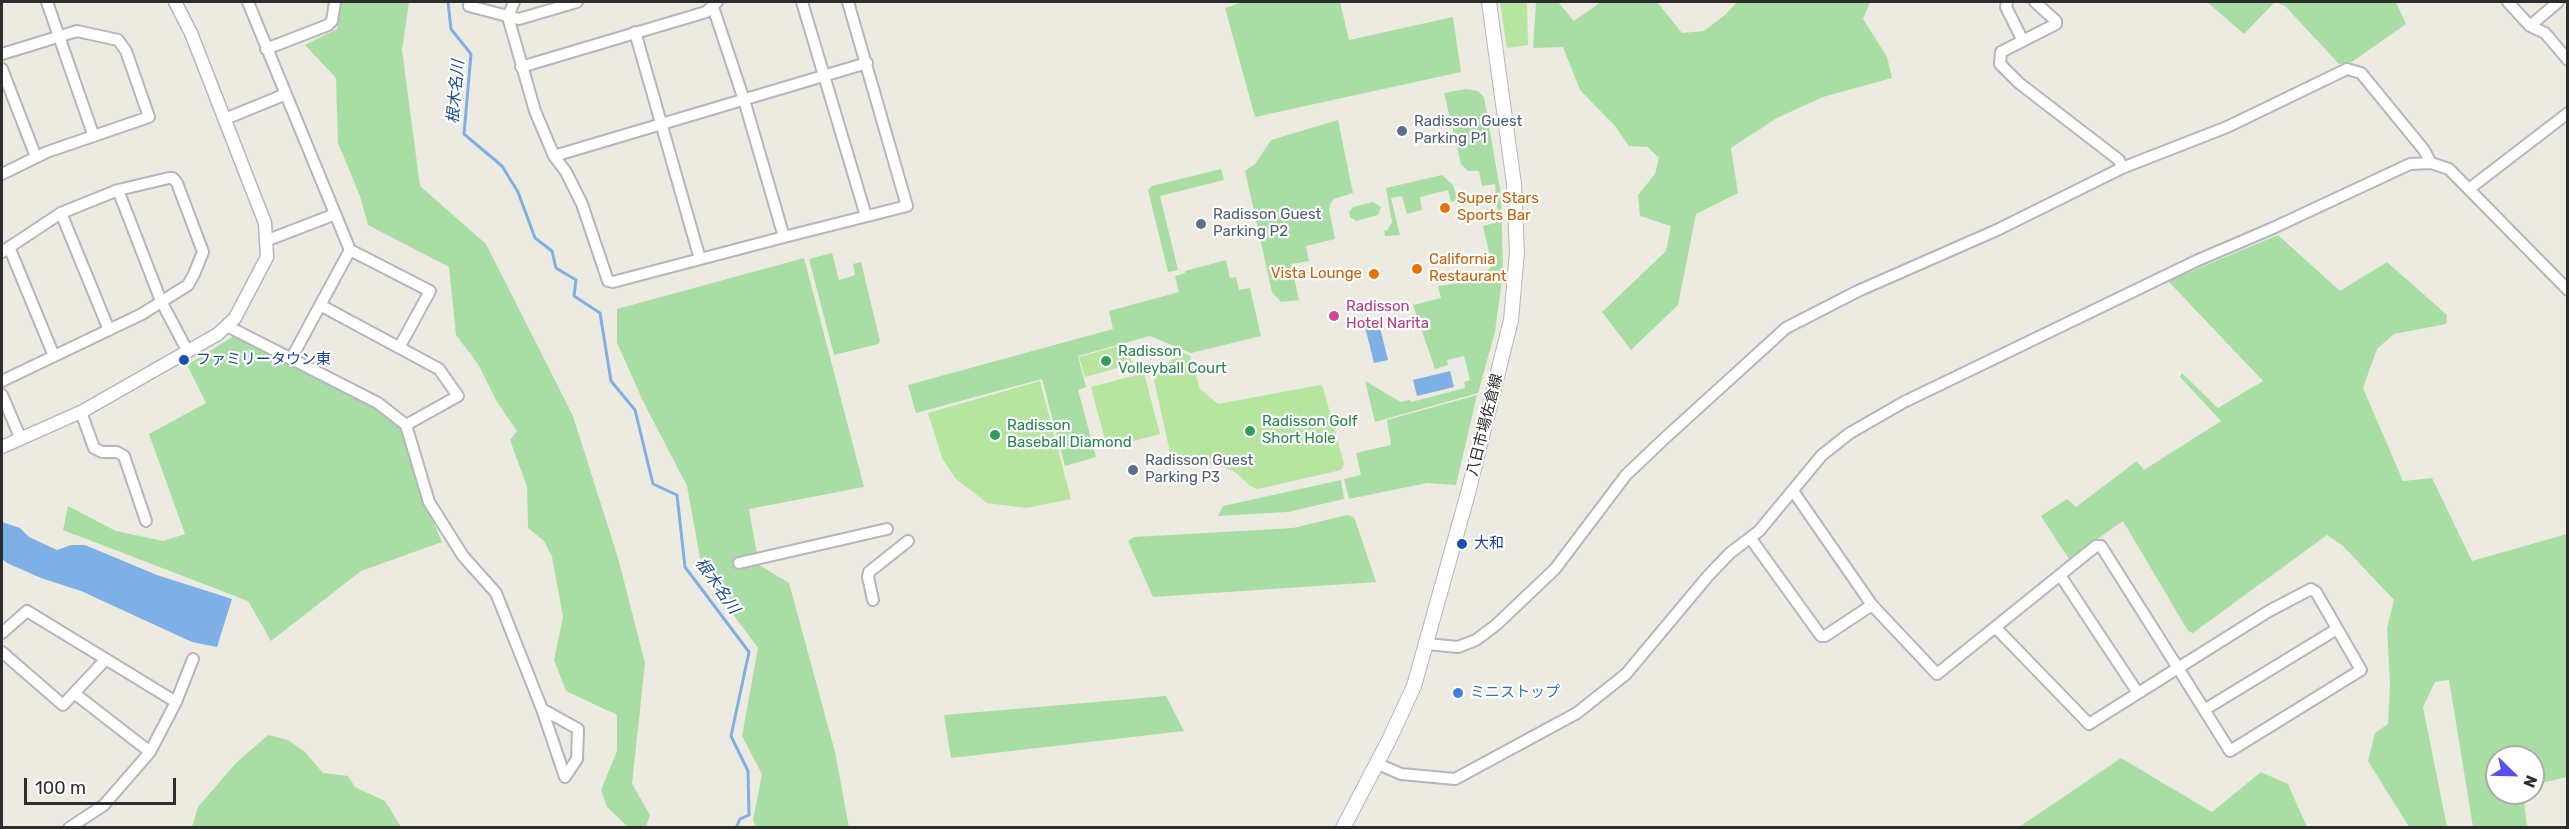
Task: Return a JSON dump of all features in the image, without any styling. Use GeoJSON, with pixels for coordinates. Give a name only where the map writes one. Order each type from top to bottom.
{"type":"FeatureCollection","features":[{"type":"Feature","properties":{"kind":"main road","name":"八日市場佐倉線"},"geometry":{"type":"LineString","coordinates":[[1343,828],[1407,702],[1427,644],[1502,360],[1516,282],[1514,184],[1489,2]]}},
{"type":"Feature","properties":{"kind":"street"},"geometry":{"type":"LineString","coordinates":[[47,2],[57,37],[93,134]]}},
{"type":"Feature","properties":{"kind":"street"},"geometry":{"type":"LineString","coordinates":[[2,447],[20,437],[81,412],[229,327],[267,257],[268,240],[265,224],[191,33],[175,2]]}},
{"type":"Feature","properties":{"kind":"street"},"geometry":{"type":"LineString","coordinates":[[248,2],[333,215],[350,250],[430,291],[400,346]]}},
{"type":"Feature","properties":{"kind":"street"},"geometry":{"type":"LineString","coordinates":[[266,49],[328,25],[332,21],[335,2]]}},
{"type":"Feature","properties":{"kind":"street"},"geometry":{"type":"LineString","coordinates":[[470,2],[469,6],[508,17],[530,17],[577,2]]}},
{"type":"Feature","properties":{"kind":"street"},"geometry":{"type":"LineString","coordinates":[[514,2],[508,17],[535,111],[554,156],[566,172],[582,204],[608,281],[908,206],[848,2]]}},
{"type":"Feature","properties":{"kind":"street"},"geometry":{"type":"LineString","coordinates":[[802,2],[866,216]]}},
{"type":"Feature","properties":{"kind":"street"},"geometry":{"type":"LineString","coordinates":[[2007,2],[2006,8],[2023,41]]}},
{"type":"Feature","properties":{"kind":"street"},"geometry":{"type":"LineString","coordinates":[[2035,2],[2056,24],[2001,52],[1999,59],[2006,72],[2119,160],[2122,168]]}},
{"type":"Feature","properties":{"kind":"street"},"geometry":{"type":"LineString","coordinates":[[2508,2],[2530,26],[2545,33],[2568,60]]}},
{"type":"Feature","properties":{"kind":"street"},"geometry":{"type":"LineString","coordinates":[[2530,26],[2560,2],[2568,8]]}},
{"type":"Feature","properties":{"kind":"street"},"geometry":{"type":"LineString","coordinates":[[521,67],[706,12],[715,4],[784,237]]}},
{"type":"Feature","properties":{"kind":"street"},"geometry":{"type":"LineString","coordinates":[[2,54],[85,31],[118,40],[126,51],[149,117],[93,134],[36,157],[2,174]]}},
{"type":"Feature","properties":{"kind":"street"},"geometry":{"type":"LineString","coordinates":[[635,32],[700,259]]}},
{"type":"Feature","properties":{"kind":"street"},"geometry":{"type":"LineString","coordinates":[[554,156],[867,63]]}},
{"type":"Feature","properties":{"kind":"street"},"geometry":{"type":"LineString","coordinates":[[2,69],[36,157]]}},
{"type":"Feature","properties":{"kind":"street"},"geometry":{"type":"LineString","coordinates":[[1427,644],[1449,648],[1466,645],[1504,617],[1555,569],[1626,475],[1786,328],[1858,291],[1997,230],[2122,168],[2227,127],[2347,69],[2361,73],[2424,150],[2431,163]]}},
{"type":"Feature","properties":{"kind":"street"},"geometry":{"type":"LineString","coordinates":[[225,119],[286,94]]}},
{"type":"Feature","properties":{"kind":"street"},"geometry":{"type":"LineString","coordinates":[[2469,189],[2568,113]]}},
{"type":"Feature","properties":{"kind":"street"},"geometry":{"type":"LineString","coordinates":[[1377,764],[1401,774],[1455,779],[1577,713],[1619,681],[1708,576],[1730,553],[1751,539],[1813,464],[1832,445],[1904,402],[2196,261],[2410,164],[2431,163],[2449,169],[2566,286]]}},
{"type":"Feature","properties":{"kind":"street"},"geometry":{"type":"LineString","coordinates":[[2,381],[109,330],[188,285],[201,259],[200,239],[173,178],[118,190],[61,213],[5,249],[54,356]]}},
{"type":"Feature","properties":{"kind":"street"},"geometry":{"type":"LineString","coordinates":[[118,190],[161,301],[188,352]]}},
{"type":"Feature","properties":{"kind":"street"},"geometry":{"type":"LineString","coordinates":[[61,213],[109,330]]}},
{"type":"Feature","properties":{"kind":"street"},"geometry":{"type":"LineString","coordinates":[[268,240],[333,215]]}},
{"type":"Feature","properties":{"kind":"street"},"geometry":{"type":"LineString","coordinates":[[291,359],[350,250]]}},
{"type":"Feature","properties":{"kind":"street"},"geometry":{"type":"LineString","coordinates":[[320,305],[439,369],[458,396],[406,425]]}},
{"type":"Feature","properties":{"kind":"street"},"geometry":{"type":"LineString","coordinates":[[229,327],[378,403],[406,425],[429,502],[463,556],[496,593],[542,709],[565,777],[577,759],[578,729],[542,709]]}},
{"type":"Feature","properties":{"kind":"street"},"geometry":{"type":"LineString","coordinates":[[2,395],[20,437]]}},
{"type":"Feature","properties":{"kind":"street"},"geometry":{"type":"LineString","coordinates":[[81,412],[94,448],[102,452],[117,452],[124,456],[146,521]]}},
{"type":"Feature","properties":{"kind":"street"},"geometry":{"type":"LineString","coordinates":[[1793,491],[1872,605],[1937,674],[2096,546],[2101,546],[2178,668],[2230,751],[2361,670],[2316,592],[2311,590],[2269,611],[2178,668],[2138,693],[2089,724],[1996,628]]}},
{"type":"Feature","properties":{"kind":"street"},"geometry":{"type":"LineString","coordinates":[[739,563],[887,529]]}},
{"type":"Feature","properties":{"kind":"street"},"geometry":{"type":"LineString","coordinates":[[1751,539],[1821,636],[1825,636],[1872,605]]}},
{"type":"Feature","properties":{"kind":"street"},"geometry":{"type":"LineString","coordinates":[[873,600],[868,578],[869,572],[908,541]]}},
{"type":"Feature","properties":{"kind":"street"},"geometry":{"type":"LineString","coordinates":[[2061,575],[2138,693]]}},
{"type":"Feature","properties":{"kind":"street"},"geometry":{"type":"LineString","coordinates":[[2,633],[27,611],[176,702]]}},
{"type":"Feature","properties":{"kind":"street"},"geometry":{"type":"LineString","coordinates":[[2204,710],[2337,629]]}},
{"type":"Feature","properties":{"kind":"street"},"geometry":{"type":"LineString","coordinates":[[2,652],[63,705],[106,659]]}},
{"type":"Feature","properties":{"kind":"street"},"geometry":{"type":"LineString","coordinates":[[69,828],[104,805],[150,752],[176,702],[193,659]]}},
{"type":"Feature","properties":{"kind":"street"},"geometry":{"type":"LineString","coordinates":[[74,693],[150,752]]}},
{"type":"Feature","properties":{"kind":"green space"},"geometry":{"type":"Polygon","coordinates":[[[341,2],[409,2],[402,50],[420,186],[486,244],[573,416],[618,558],[645,663],[632,784],[650,815],[646,827],[628,827],[607,807],[601,790],[617,751],[617,715],[566,691],[554,660],[563,617],[552,557],[544,541],[528,528],[527,487],[510,440],[517,431],[497,402],[478,364],[456,335],[449,267],[368,225],[360,196],[338,143],[336,78],[305,45],[337,29],[341,2]]]}},
{"type":"Feature","properties":{"kind":"green space"},"geometry":{"type":"Polygon","coordinates":[[[1243,2],[1340,2],[1349,40],[1453,17],[1461,72],[1255,117],[1225,8],[1243,2]]]}},
{"type":"Feature","properties":{"kind":"green space"},"geometry":{"type":"Polygon","coordinates":[[[1500,2],[1527,2],[1528,45],[1507,48],[1500,2]]]}},
{"type":"Feature","properties":{"kind":"green space"},"geometry":{"type":"Polygon","coordinates":[[[1536,2],[1558,2],[1574,21],[1601,2],[1657,2],[1682,33],[1704,31],[1725,15],[1737,2],[1870,2],[1863,19],[1887,57],[1892,78],[1823,97],[1777,118],[1731,148],[1738,193],[1696,214],[1678,305],[1631,350],[1602,312],[1666,251],[1671,226],[1640,216],[1638,195],[1655,174],[1659,158],[1648,147],[1629,146],[1615,126],[1580,90],[1563,47],[1533,48],[1536,2]]]}},
{"type":"Feature","properties":{"kind":"green space"},"geometry":{"type":"Polygon","coordinates":[[[2207,2],[2275,2],[2244,34],[2207,2]]]}},
{"type":"Feature","properties":{"kind":"green space"},"geometry":{"type":"Polygon","coordinates":[[[2275,2],[2396,2],[2406,24],[2352,62],[2339,64],[2285,6],[2275,2]]]}},
{"type":"Feature","properties":{"kind":"green space"},"geometry":{"type":"Polygon","coordinates":[[[1466,89],[1478,91],[1484,97],[1501,195],[1503,272],[1495,332],[1478,393],[1375,422],[1365,381],[1401,402],[1410,400],[1411,402],[1465,388],[1464,382],[1470,380],[1464,356],[1447,360],[1448,365],[1435,369],[1413,305],[1441,298],[1438,286],[1480,280],[1492,266],[1483,226],[1498,222],[1495,184],[1482,186],[1479,171],[1468,171],[1461,164],[1444,93],[1466,89]]]}},
{"type":"Feature","properties":{"kind":"green space"},"geometry":{"type":"Polygon","coordinates":[[[1338,120],[1353,193],[1334,199],[1331,203],[1329,209],[1335,239],[1306,246],[1309,261],[1291,264],[1299,300],[1281,302],[1272,292],[1245,171],[1255,164],[1271,140],[1338,120]]]}},
{"type":"Feature","properties":{"kind":"green space"},"geometry":{"type":"Polygon","coordinates":[[[1221,169],[1224,180],[1160,196],[1178,270],[1168,272],[1148,190],[1152,186],[1221,169]]]}},
{"type":"Feature","properties":{"kind":"green space"},"geometry":{"type":"Polygon","coordinates":[[[1442,175],[1453,185],[1458,200],[1451,202],[1448,190],[1420,197],[1422,210],[1407,214],[1402,196],[1391,198],[1400,235],[1385,236],[1384,230],[1387,231],[1392,222],[1386,188],[1442,175]]]}},
{"type":"Feature","properties":{"kind":"green space"},"geometry":{"type":"Polygon","coordinates":[[[1373,202],[1381,207],[1378,215],[1356,221],[1350,217],[1349,212],[1353,207],[1373,202]]]}},
{"type":"Feature","properties":{"kind":"green space"},"geometry":{"type":"Polygon","coordinates":[[[2278,235],[2340,291],[2387,262],[2447,315],[2446,324],[2394,334],[2377,349],[2363,388],[2403,481],[2432,478],[2472,561],[2567,534],[2567,777],[2545,782],[2545,745],[2485,745],[2485,805],[2524,805],[2527,827],[2473,827],[2449,680],[2435,682],[2423,707],[2447,827],[2409,827],[2368,761],[2375,733],[2388,724],[2390,685],[2387,628],[2394,600],[2342,545],[2327,535],[2193,633],[2188,631],[2123,521],[2069,559],[2041,516],[2067,499],[2076,507],[2137,461],[2144,470],[2221,421],[2180,377],[2182,373],[2218,408],[2263,381],[2168,281],[2278,235]]]}},
{"type":"Feature","properties":{"kind":"green space"},"geometry":{"type":"Polygon","coordinates":[[[832,253],[839,280],[855,275],[853,264],[861,262],[880,341],[878,344],[834,355],[809,259],[832,253]]]}},
{"type":"Feature","properties":{"kind":"green space"},"geometry":{"type":"Polygon","coordinates":[[[804,258],[864,487],[749,509],[759,565],[789,583],[835,752],[849,827],[756,827],[753,820],[762,774],[742,736],[758,648],[703,574],[687,486],[643,401],[617,343],[617,309],[804,258]]]}},
{"type":"Feature","properties":{"kind":"green space"},"geometry":{"type":"Polygon","coordinates":[[[1226,260],[1230,278],[1236,277],[1239,290],[1250,288],[1261,336],[1191,353],[1150,336],[1078,356],[1086,387],[1078,390],[1096,457],[1065,466],[1042,379],[916,413],[908,385],[1113,329],[1109,311],[1179,292],[1175,276],[1226,260]]]}},
{"type":"Feature","properties":{"kind":"green space"},"geometry":{"type":"Polygon","coordinates":[[[234,336],[376,407],[404,427],[426,505],[442,542],[361,571],[271,641],[248,601],[63,530],[68,506],[116,531],[163,541],[185,534],[149,434],[206,403],[187,365],[234,336]]]}},
{"type":"Feature","properties":{"kind":"green space","name":"Radisson Volleyball Court"},"geometry":{"type":"Polygon","coordinates":[[[1126,344],[1132,364],[1085,377],[1079,357],[1126,344]]]}},
{"type":"Feature","properties":{"kind":"green space","name":"Radisson Golf Short Hole"},"geometry":{"type":"Polygon","coordinates":[[[1181,352],[1190,356],[1200,389],[1218,404],[1320,385],[1323,387],[1344,464],[1341,470],[1258,489],[1250,486],[1235,472],[1219,465],[1175,462],[1171,457],[1154,380],[1157,372],[1181,352]]]}},
{"type":"Feature","properties":{"kind":"green space"},"geometry":{"type":"Polygon","coordinates":[[[1144,373],[1160,434],[1107,448],[1091,387],[1144,373]]]}},
{"type":"Feature","properties":{"kind":"green space","name":"Radisson Baseball Diamond"},"geometry":{"type":"Polygon","coordinates":[[[1040,381],[1071,499],[1026,508],[987,503],[955,478],[942,458],[928,413],[1040,381]]]}},
{"type":"Feature","properties":{"kind":"green space"},"geometry":{"type":"Polygon","coordinates":[[[1477,395],[1456,485],[1427,483],[1349,499],[1344,479],[1361,475],[1356,453],[1391,445],[1387,420],[1477,395]]]}},
{"type":"Feature","properties":{"kind":"green space"},"geometry":{"type":"Polygon","coordinates":[[[1341,480],[1344,499],[1288,512],[1218,516],[1223,506],[1341,480]]]}},
{"type":"Feature","properties":{"kind":"green space"},"geometry":{"type":"Polygon","coordinates":[[[1347,515],[1354,517],[1376,582],[1153,597],[1128,541],[1134,537],[1293,528],[1347,515]]]}},
{"type":"Feature","properties":{"kind":"green space"},"geometry":{"type":"Polygon","coordinates":[[[1166,696],[1184,731],[951,758],[944,715],[1166,696]]]}},
{"type":"Feature","properties":{"kind":"green space"},"geometry":{"type":"Polygon","coordinates":[[[268,735],[288,740],[305,752],[323,773],[348,776],[355,787],[385,801],[401,827],[192,827],[198,807],[236,763],[268,735]]]}},
{"type":"Feature","properties":{"kind":"green space"},"geometry":{"type":"Polygon","coordinates":[[[2121,758],[2212,812],[2261,772],[2288,784],[2307,827],[2019,827],[2121,758]]]}},
{"type":"Feature","properties":{"kind":"water"},"geometry":{"type":"Polygon","coordinates":[[[1379,324],[1388,360],[1374,363],[1365,327],[1379,324]]]}},
{"type":"Feature","properties":{"kind":"water"},"geometry":{"type":"Polygon","coordinates":[[[1450,371],[1454,387],[1417,396],[1413,380],[1450,371]]]}},
{"type":"Feature","properties":{"kind":"water"},"geometry":{"type":"Polygon","coordinates":[[[2,522],[20,528],[29,537],[57,550],[71,545],[85,545],[157,575],[232,599],[217,647],[192,642],[81,591],[41,578],[7,563],[2,559],[2,522]]]}},
{"type":"Feature","properties":{"kind":"waterway","name":"根木名川"},"geometry":{"type":"LineString","coordinates":[[448,2],[451,29],[471,54],[464,134],[502,166],[518,192],[535,238],[552,251],[556,268],[576,280],[574,296],[600,313],[611,381],[635,410],[653,484],[677,495],[685,567],[749,652],[731,736],[748,771],[749,815],[740,819],[736,828]]}},
{"type":"Feature","properties":{"kind":"place","name":"Radisson Guest Parking P1"},"geometry":{"type":"Point","coordinates":[1402,131]}},
{"type":"Feature","properties":{"kind":"place","name":"Super Stars Sports Bar"},"geometry":{"type":"Point","coordinates":[1445,208]}},
{"type":"Feature","properties":{"kind":"place","name":"Radisson Guest Parking P2"},"geometry":{"type":"Point","coordinates":[1201,224]}},
{"type":"Feature","properties":{"kind":"place","name":"California Restaurant"},"geometry":{"type":"Point","coordinates":[1417,269]}},
{"type":"Feature","properties":{"kind":"place","name":"Vista Lounge"},"geometry":{"type":"Point","coordinates":[1374,274]}},
{"type":"Feature","properties":{"kind":"place","name":"Radisson Hotel Narita"},"geometry":{"type":"Point","coordinates":[1334,316]}},
{"type":"Feature","properties":{"kind":"place","name":"ファミリータウン東"},"geometry":{"type":"Point","coordinates":[184,360]}},
{"type":"Feature","properties":{"kind":"place","name":"Radisson Volleyball Court"},"geometry":{"type":"Point","coordinates":[1106,361]}},
{"type":"Feature","properties":{"kind":"place","name":"Radisson Golf Short Hole"},"geometry":{"type":"Point","coordinates":[1250,431]}},
{"type":"Feature","properties":{"kind":"place","name":"Radisson Baseball Diamond"},"geometry":{"type":"Point","coordinates":[995,435]}},
{"type":"Feature","properties":{"kind":"place","name":"Radisson Guest Parking P3"},"geometry":{"type":"Point","coordinates":[1133,470]}},
{"type":"Feature","properties":{"kind":"place","name":"大和"},"geometry":{"type":"Point","coordinates":[1462,544]}},
{"type":"Feature","properties":{"kind":"place","name":"ミニストップ"},"geometry":{"type":"Point","coordinates":[1458,693]}}]}
